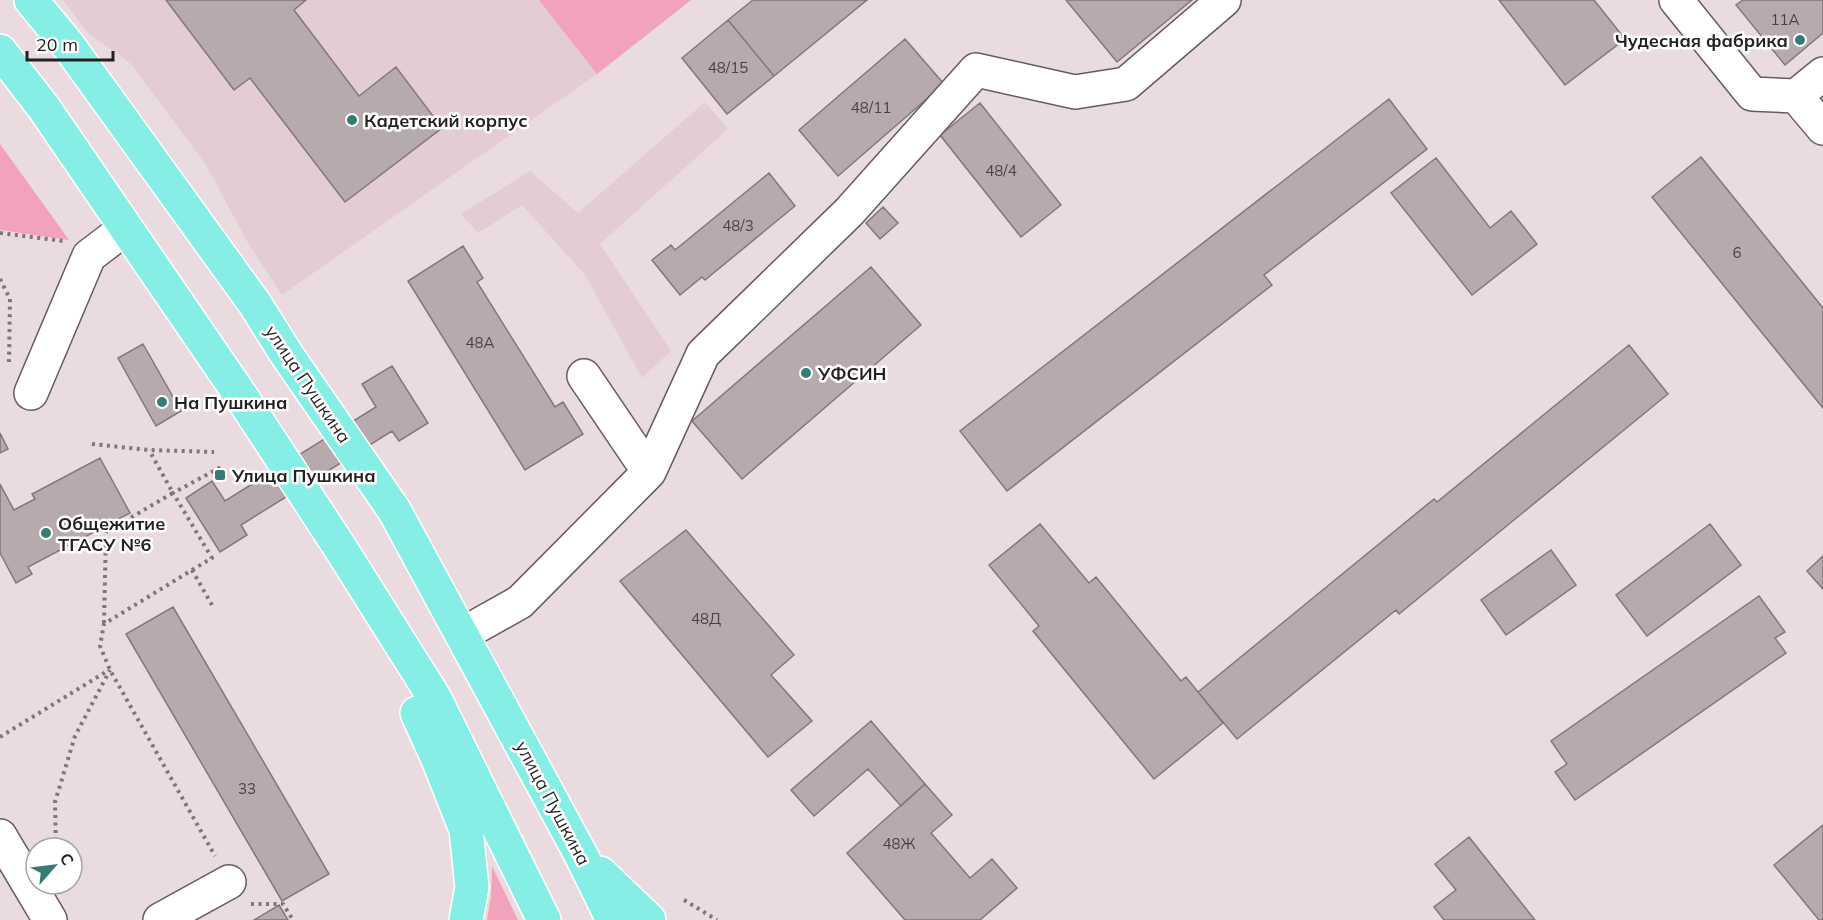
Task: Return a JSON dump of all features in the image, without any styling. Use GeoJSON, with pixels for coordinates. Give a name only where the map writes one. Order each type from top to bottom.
{"type":"FeatureCollection","features":[{"type":"Feature","properties":{"kind":"main road","name":"улица Пушкина"},"geometry":{"type":"LineString","coordinates":[[31,0],[75,54],[255,304],[287,355],[394,510],[580,853],[613,920]]}},
{"type":"Feature","properties":{"kind":"main road"},"geometry":{"type":"LineString","coordinates":[[5,69],[44,108],[239,393],[339,546],[434,697],[544,920]]}},
{"type":"Feature","properties":{"kind":"main road"},"geometry":{"type":"LineString","coordinates":[[339,546],[438,759],[466,830],[472,887],[466,920]]}},
{"type":"Feature","properties":{"kind":"main road"},"geometry":{"type":"LineString","coordinates":[[580,853],[649,920]]}},
{"type":"Feature","properties":{"kind":"street"},"geometry":{"type":"LineString","coordinates":[[463,634],[520,602],[649,472],[703,354],[849,212],[976,69],[1075,92],[1126,84],[1224,0]]}},
{"type":"Feature","properties":{"kind":"street"},"geometry":{"type":"LineString","coordinates":[[1693,6],[1752,94],[1796,96],[1823,74]]}},
{"type":"Feature","properties":{"kind":"street"},"geometry":{"type":"LineString","coordinates":[[1796,96],[1823,128]]}},
{"type":"Feature","properties":{"kind":"street"},"geometry":{"type":"LineString","coordinates":[[31,393],[89,256],[126,228]]}},
{"type":"Feature","properties":{"kind":"street"},"geometry":{"type":"LineString","coordinates":[[584,376],[649,472]]}},
{"type":"Feature","properties":{"kind":"street"},"geometry":{"type":"LineString","coordinates":[[0,836],[50,920]]}},
{"type":"Feature","properties":{"kind":"street"},"geometry":{"type":"LineString","coordinates":[[160,920],[229,882]]}},
{"type":"Feature","properties":{"kind":"path"},"geometry":{"type":"LineString","coordinates":[[0,233],[70,242]]}},
{"type":"Feature","properties":{"kind":"path"},"geometry":{"type":"LineString","coordinates":[[0,279],[10,298],[9,364]]}},
{"type":"Feature","properties":{"kind":"path"},"geometry":{"type":"LineString","coordinates":[[92,444],[148,450],[214,452]]}},
{"type":"Feature","properties":{"kind":"path"},"geometry":{"type":"LineString","coordinates":[[104,624],[212,558],[148,450]]}},
{"type":"Feature","properties":{"kind":"path"},"geometry":{"type":"LineString","coordinates":[[223,466],[106,532],[104,624],[100,646],[110,670],[229,882],[251,904],[283,904],[293,920]]}},
{"type":"Feature","properties":{"kind":"path"},"geometry":{"type":"LineString","coordinates":[[192,570],[212,605]]}},
{"type":"Feature","properties":{"kind":"path"},"geometry":{"type":"LineString","coordinates":[[0,736],[110,670]]}},
{"type":"Feature","properties":{"kind":"path"},"geometry":{"type":"LineString","coordinates":[[56,836],[55,802],[71,747],[110,670]]}},
{"type":"Feature","properties":{"kind":"path"},"geometry":{"type":"LineString","coordinates":[[684,900],[717,920]]}},
{"type":"Feature","properties":{"kind":"shaded area","name":"Кадетский корпус"},"geometry":{"type":"Polygon","coordinates":[[[63,0],[691,0],[597,74],[282,295],[248,243],[206,165],[131,64],[86,31],[63,0]]]}},
{"type":"Feature","properties":{"kind":"shaded area"},"geometry":{"type":"Polygon","coordinates":[[[539,0],[691,0],[597,74],[539,0]]]}},
{"type":"Feature","properties":{"kind":"shaded area"},"geometry":{"type":"Polygon","coordinates":[[[705,102],[728,129],[600,244],[671,351],[642,378],[585,275],[522,205],[478,233],[461,214],[530,171],[578,213],[705,102]]]}},
{"type":"Feature","properties":{"kind":"shaded area"},"geometry":{"type":"Polygon","coordinates":[[[0,144],[69,240],[0,230],[0,144]]]}},
{"type":"Feature","properties":{"kind":"shaded area"},"geometry":{"type":"Polygon","coordinates":[[[492,866],[518,920],[487,920],[492,866]]]}},
{"type":"Feature","properties":{"kind":"building","name":"Кадетский корпус"},"geometry":{"type":"Polygon","coordinates":[[[166,0],[306,0],[294,10],[359,96],[396,67],[442,128],[345,202],[250,78],[234,90],[166,0]]]}},
{"type":"Feature","properties":{"kind":"building"},"geometry":{"type":"Polygon","coordinates":[[[753,0],[867,0],[774,76],[728,20],[753,0]]]}},
{"type":"Feature","properties":{"kind":"building"},"geometry":{"type":"Polygon","coordinates":[[[1066,0],[1192,0],[1117,62],[1066,0]]]}},
{"type":"Feature","properties":{"kind":"building"},"geometry":{"type":"Polygon","coordinates":[[[1499,0],[1594,0],[1625,39],[1565,85],[1499,0]]]}},
{"type":"Feature","properties":{"kind":"building"},"geometry":{"type":"Polygon","coordinates":[[[1743,0],[1823,0],[1823,33],[1785,65],[1736,5],[1743,0]]]}},
{"type":"Feature","properties":{"kind":"building"},"geometry":{"type":"Polygon","coordinates":[[[728,20],[774,76],[727,114],[682,58],[728,20]]]}},
{"type":"Feature","properties":{"kind":"building"},"geometry":{"type":"Polygon","coordinates":[[[905,39],[944,84],[838,176],[799,130],[905,39]]]}},
{"type":"Feature","properties":{"kind":"building"},"geometry":{"type":"Polygon","coordinates":[[[1389,99],[1427,149],[1264,275],[1272,285],[1007,491],[960,431],[1389,99]]]}},
{"type":"Feature","properties":{"kind":"building"},"geometry":{"type":"Polygon","coordinates":[[[980,103],[1061,205],[1021,237],[940,135],[980,103]]]}},
{"type":"Feature","properties":{"kind":"building"},"geometry":{"type":"Polygon","coordinates":[[[1701,157],[1823,308],[1823,408],[1652,197],[1701,157]]]}},
{"type":"Feature","properties":{"kind":"building"},"geometry":{"type":"Polygon","coordinates":[[[1436,158],[1490,228],[1511,211],[1537,244],[1472,295],[1391,193],[1436,158]]]}},
{"type":"Feature","properties":{"kind":"building"},"geometry":{"type":"Polygon","coordinates":[[[769,173],[795,206],[705,280],[702,277],[680,295],[652,260],[671,245],[675,250],[769,173]]]}},
{"type":"Feature","properties":{"kind":"building"},"geometry":{"type":"Polygon","coordinates":[[[883,207],[898,223],[880,239],[866,223],[883,207]]]}},
{"type":"Feature","properties":{"kind":"building"},"geometry":{"type":"Polygon","coordinates":[[[463,246],[483,278],[477,282],[555,407],[563,402],[583,434],[525,470],[408,281],[463,246]]]}},
{"type":"Feature","properties":{"kind":"building","name":"УФСИН"},"geometry":{"type":"Polygon","coordinates":[[[871,267],[921,325],[742,479],[692,421],[871,267]]]}},
{"type":"Feature","properties":{"kind":"building"},"geometry":{"type":"Polygon","coordinates":[[[143,344],[181,411],[156,426],[118,358],[143,344]]]}},
{"type":"Feature","properties":{"kind":"building"},"geometry":{"type":"Polygon","coordinates":[[[1629,345],[1668,394],[1399,614],[1396,610],[1237,739],[1198,692],[1434,499],[1437,502],[1629,345]]]}},
{"type":"Feature","properties":{"kind":"building"},"geometry":{"type":"Polygon","coordinates":[[[392,366],[428,423],[399,441],[392,431],[241,525],[247,535],[220,552],[186,498],[212,481],[225,501],[376,407],[362,384],[392,366]]]}},
{"type":"Feature","properties":{"kind":"building"},"geometry":{"type":"Polygon","coordinates":[[[0,433],[8,449],[0,453],[0,433]]]}},
{"type":"Feature","properties":{"kind":"building","name":"Общежитие ТГАСУ №6"},"geometry":{"type":"Polygon","coordinates":[[[100,458],[130,513],[28,567],[32,574],[16,583],[0,553],[0,484],[14,510],[35,499],[32,494],[100,458]]]}},
{"type":"Feature","properties":{"kind":"building"},"geometry":{"type":"Polygon","coordinates":[[[1040,524],[1089,583],[1096,577],[1181,681],[1186,677],[1223,723],[1154,779],[1033,631],[1039,626],[989,565],[1040,524]]]}},
{"type":"Feature","properties":{"kind":"building"},"geometry":{"type":"Polygon","coordinates":[[[1710,524],[1741,565],[1647,636],[1616,595],[1710,524]]]}},
{"type":"Feature","properties":{"kind":"building"},"geometry":{"type":"Polygon","coordinates":[[[686,530],[794,655],[771,675],[812,721],[768,757],[620,581],[686,530]]]}},
{"type":"Feature","properties":{"kind":"building"},"geometry":{"type":"Polygon","coordinates":[[[1551,550],[1576,585],[1506,635],[1481,600],[1551,550]]]}},
{"type":"Feature","properties":{"kind":"building"},"geometry":{"type":"Polygon","coordinates":[[[1823,556],[1823,589],[1807,571],[1823,556]]]}},
{"type":"Feature","properties":{"kind":"building"},"geometry":{"type":"Polygon","coordinates":[[[1759,596],[1785,632],[1775,638],[1786,653],[1575,800],[1555,772],[1567,764],[1551,741],[1759,596]]]}},
{"type":"Feature","properties":{"kind":"building"},"geometry":{"type":"Polygon","coordinates":[[[173,607],[329,874],[282,901],[126,634],[173,607]]]}},
{"type":"Feature","properties":{"kind":"building"},"geometry":{"type":"Polygon","coordinates":[[[871,721],[925,784],[901,806],[868,769],[814,816],[791,790],[871,721]]]}},
{"type":"Feature","properties":{"kind":"building"},"geometry":{"type":"Polygon","coordinates":[[[925,784],[952,815],[931,833],[970,878],[992,859],[1017,888],[980,920],[905,920],[847,853],[925,784]]]}},
{"type":"Feature","properties":{"kind":"building"},"geometry":{"type":"Polygon","coordinates":[[[1823,825],[1823,920],[1819,920],[1774,865],[1823,825]]]}},
{"type":"Feature","properties":{"kind":"building"},"geometry":{"type":"Polygon","coordinates":[[[1469,837],[1535,920],[1444,920],[1434,907],[1456,890],[1435,864],[1469,837]]]}},
{"type":"Feature","properties":{"kind":"building"},"geometry":{"type":"Polygon","coordinates":[[[279,905],[288,920],[254,920],[279,905]]]}},
{"type":"Feature","properties":{"kind":"place","name":"Чудесная фабрика"},"geometry":{"type":"Point","coordinates":[1800,40]}},
{"type":"Feature","properties":{"kind":"place","name":"Кадетский корпус"},"geometry":{"type":"Point","coordinates":[352,120]}},
{"type":"Feature","properties":{"kind":"place","name":"УФСИН"},"geometry":{"type":"Point","coordinates":[806,373]}},
{"type":"Feature","properties":{"kind":"place","name":"На Пушкина"},"geometry":{"type":"Point","coordinates":[162,402]}},
{"type":"Feature","properties":{"kind":"place","name":"Улица Пушкина"},"geometry":{"type":"Point","coordinates":[220,475]}},
{"type":"Feature","properties":{"kind":"place","name":"Общежитие ТГАСУ №6"},"geometry":{"type":"Point","coordinates":[46,533]}}]}
